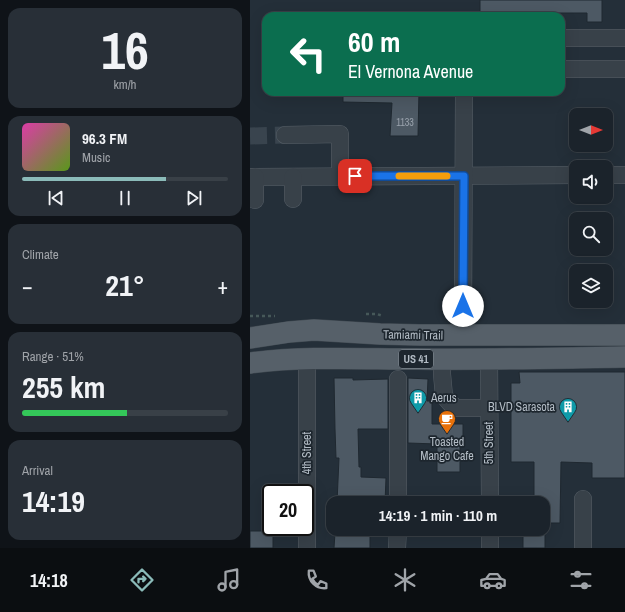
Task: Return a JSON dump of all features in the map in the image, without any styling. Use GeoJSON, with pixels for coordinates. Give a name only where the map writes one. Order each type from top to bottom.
{"type":"FeatureCollection","features":[{"type":"Feature","properties":{"kind":"main road"},"geometry":{"type":"LineString","coordinates":[[250,328],[314,330]]}},
{"type":"Feature","properties":{"kind":"main road","name":"Tamiami Trail"},"geometry":{"type":"LineString","coordinates":[[250,338],[314,330],[380,334],[625,335]]}},
{"type":"Feature","properties":{"kind":"main road","name":"Tamiami Trail"},"geometry":{"type":"LineString","coordinates":[[250,363],[287,359],[490,359],[625,357]]}},
{"type":"Feature","properties":{"kind":"street"},"geometry":{"type":"LineString","coordinates":[[565,38],[625,38]]}},
{"type":"Feature","properties":{"kind":"street"},"geometry":{"type":"LineString","coordinates":[[565,69],[625,69]]}},
{"type":"Feature","properties":{"kind":"street"},"geometry":{"type":"LineString","coordinates":[[464,96],[464,335]]}},
{"type":"Feature","properties":{"kind":"street"},"geometry":{"type":"LineString","coordinates":[[285,135],[340,134],[340,176]]}},
{"type":"Feature","properties":{"kind":"street"},"geometry":{"type":"LineString","coordinates":[[255,200],[252,177],[569,175]]}},
{"type":"Feature","properties":{"kind":"street"},"geometry":{"type":"LineString","coordinates":[[613,175],[625,175]]}},
{"type":"Feature","properties":{"kind":"street"},"geometry":{"type":"LineString","coordinates":[[292,177],[293,199]]}},
{"type":"Feature","properties":{"kind":"street","name":"4th Street"},"geometry":{"type":"LineString","coordinates":[[307,548],[308,359]]}},
{"type":"Feature","properties":{"kind":"street"},"geometry":{"type":"LineString","coordinates":[[442,359],[444,396],[450,403],[456,408],[490,408]]}},
{"type":"Feature","properties":{"kind":"street","name":"5th Street"},"geometry":{"type":"LineString","coordinates":[[490,359],[490,496]]}},
{"type":"Feature","properties":{"kind":"street"},"geometry":{"type":"LineString","coordinates":[[398,379],[398,496]]}},
{"type":"Feature","properties":{"kind":"street"},"geometry":{"type":"LineString","coordinates":[[583,500],[583,548]]}},
{"type":"Feature","properties":{"kind":"street"},"geometry":{"type":"LineString","coordinates":[[398,536],[398,548]]}},
{"type":"Feature","properties":{"kind":"street"},"geometry":{"type":"LineString","coordinates":[[490,536],[490,548]]}},
{"type":"Feature","properties":{"kind":"building"},"geometry":{"type":"Polygon","coordinates":[[[480,0],[602,0],[602,22],[587,22],[587,13],[480,12],[480,0]]]}},
{"type":"Feature","properties":{"kind":"building"},"geometry":{"type":"Polygon","coordinates":[[[343,96],[419,96],[418,136],[390,136],[392,103],[343,102],[343,96]]]}},
{"type":"Feature","properties":{"kind":"building","name":"BLVD Sarasota"},"geometry":{"type":"Polygon","coordinates":[[[519,372],[625,372],[625,478],[592,478],[592,463],[561,462],[560,523],[550,523],[550,496],[534,496],[534,462],[511,462],[511,383],[520,383],[519,372]]]}},
{"type":"Feature","properties":{"kind":"building"},"geometry":{"type":"Polygon","coordinates":[[[334,378],[353,378],[353,380],[388,379],[388,429],[358,429],[359,467],[361,467],[361,477],[386,478],[385,496],[337,496],[339,458],[336,458],[334,378]]]}},
{"type":"Feature","properties":{"kind":"building"},"geometry":{"type":"Polygon","coordinates":[[[408,378],[428,379],[427,401],[432,401],[432,424],[463,424],[463,446],[460,446],[460,472],[437,472],[437,444],[408,443],[408,378]]]}},
{"type":"Feature","properties":{"kind":"building"},"geometry":{"type":"Polygon","coordinates":[[[250,531],[262,531],[262,536],[273,536],[273,548],[250,548],[250,531]]]}},
{"type":"Feature","properties":{"kind":"building"},"geometry":{"type":"Polygon","coordinates":[[[335,536],[370,536],[370,548],[334,548],[335,536]]]}},
{"type":"Feature","properties":{"kind":"building"},"geometry":{"type":"Polygon","coordinates":[[[523,536],[545,536],[545,548],[523,548],[523,536]]]}},
{"type":"Feature","properties":{"kind":"tunnel"},"geometry":{"type":"LineString","coordinates":[[250,136],[285,135]]}},
{"type":"Feature","properties":{"kind":"slow traffic"},"geometry":{"type":"LineString","coordinates":[[399,176],[447,176]]}},
{"type":"Feature","properties":{"kind":"place","name":"Aerus"},"geometry":{"type":"Point","coordinates":[418,413]}},
{"type":"Feature","properties":{"kind":"place","name":"BLVD Sarasota"},"geometry":{"type":"Point","coordinates":[568,422]}},
{"type":"Feature","properties":{"kind":"place","name":"Toasted Mango Cafe"},"geometry":{"type":"Point","coordinates":[447,434]}},
{"type":"Feature","properties":{"kind":"route"},"geometry":{"type":"LineString","coordinates":[[355,176],[464,176],[463,306]]}}]}
